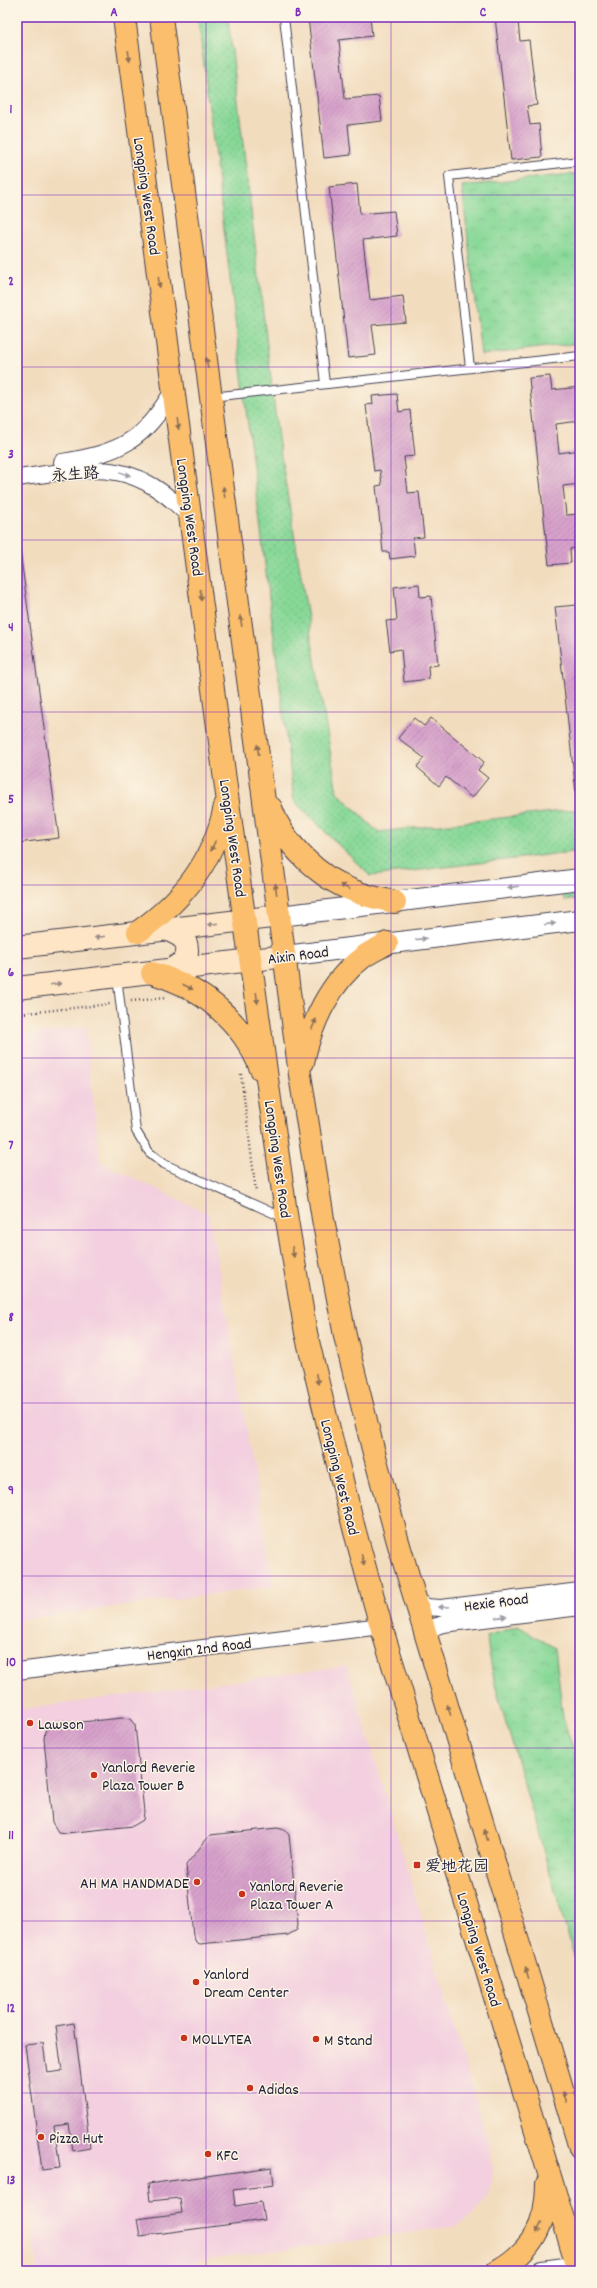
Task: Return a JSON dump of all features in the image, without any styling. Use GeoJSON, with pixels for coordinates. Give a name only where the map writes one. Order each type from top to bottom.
{"type":"FeatureCollection","features":[{"type":"Feature","properties":{"kind":"main road","name":"Longping West Road"},"geometry":{"type":"LineString","coordinates":[[124,17],[227,795],[287,1220],[306,1333],[355,1532],[381,1626],[545,2163],[579,2268]]}},
{"type":"Feature","properties":{"kind":"main road","name":"Longping West Road"},"geometry":{"type":"LineString","coordinates":[[161,17],[300,1075],[323,1219],[345,1336],[392,1520],[580,2148]]}},
{"type":"Feature","properties":{"kind":"main road"},"geometry":{"type":"LineString","coordinates":[[263,788],[272,812],[285,834],[300,853],[318,870],[352,891],[395,902]]}},
{"type":"Feature","properties":{"kind":"main road"},"geometry":{"type":"LineString","coordinates":[[138,932],[163,915],[182,896],[197,875],[210,852],[221,826],[227,795]]}},
{"type":"Feature","properties":{"kind":"main road"},"geometry":{"type":"LineString","coordinates":[[17,947],[280,916]]}},
{"type":"Feature","properties":{"kind":"main road"},"geometry":{"type":"LineString","coordinates":[[162,972],[186,960],[188,948],[182,936],[166,930]]}},
{"type":"Feature","properties":{"kind":"main road"},"geometry":{"type":"LineString","coordinates":[[300,1075],[306,1043],[318,1014],[332,990],[346,973],[363,957],[387,943]]}},
{"type":"Feature","properties":{"kind":"main road","name":"Aixin Road"},"geometry":{"type":"LineString","coordinates":[[17,988],[162,972],[285,956]]}},
{"type":"Feature","properties":{"kind":"main road"},"geometry":{"type":"LineString","coordinates":[[162,972],[192,988],[226,1015],[242,1034],[256,1057],[270,1091]]}},
{"type":"Feature","properties":{"kind":"main road"},"geometry":{"type":"LineString","coordinates":[[498,2271],[512,2263],[528,2245],[540,2227],[546,2206],[545,2163]]}},
{"type":"Feature","properties":{"kind":"street"},"geometry":{"type":"LineString","coordinates":[[17,468],[90,457],[118,449],[142,432],[156,417],[174,389]]}},
{"type":"Feature","properties":{"kind":"street","name":"永生路"},"geometry":{"type":"LineString","coordinates":[[17,478],[92,469],[121,472],[148,482],[171,497],[191,518]]}},
{"type":"Feature","properties":{"kind":"street"},"geometry":{"type":"LineString","coordinates":[[280,916],[580,879]]}},
{"type":"Feature","properties":{"kind":"street","name":"Aixin Road"},"geometry":{"type":"LineString","coordinates":[[285,956],[580,920]]}},
{"type":"Feature","properties":{"kind":"street","name":"Hexie Road"},"geometry":{"type":"LineString","coordinates":[[415,1598],[426,1607],[441,1608],[580,1591]]}},
{"type":"Feature","properties":{"kind":"street","name":"Hexie Road"},"geometry":{"type":"LineString","coordinates":[[427,1639],[434,1627],[443,1624],[580,1607]]}},
{"type":"Feature","properties":{"kind":"street","name":"Hengxin 2nd Road"},"geometry":{"type":"LineString","coordinates":[[17,1671],[381,1626]]}},
{"type":"Feature","properties":{"kind":"street"},"geometry":{"type":"LineString","coordinates":[[542,2271],[579,2268]]}},
{"type":"Feature","properties":{"kind":"lane"},"geometry":{"type":"LineString","coordinates":[[284,17],[325,384]]}},
{"type":"Feature","properties":{"kind":"lane"},"geometry":{"type":"LineString","coordinates":[[470,368],[448,176],[580,161]]}},
{"type":"Feature","properties":{"kind":"lane"},"geometry":{"type":"LineString","coordinates":[[211,397],[580,356]]}},
{"type":"Feature","properties":{"kind":"lane"},"geometry":{"type":"LineString","coordinates":[[117,976],[136,1131],[149,1152],[164,1164],[287,1220]]}},
{"type":"Feature","properties":{"kind":"path"},"geometry":{"type":"LineString","coordinates":[[17,1014],[120,1002],[172,998]]}},
{"type":"Feature","properties":{"kind":"path"},"geometry":{"type":"LineString","coordinates":[[241,1072],[257,1206]]}},
{"type":"Feature","properties":{"kind":"shaded area"},"geometry":{"type":"Polygon","coordinates":[[[86,1027],[100,1162],[209,1214],[274,1586],[17,1620],[17,1036],[86,1027]]]}},
{"type":"Feature","properties":{"kind":"shaded area","name":"Yanlord Dream Center"},"geometry":{"type":"Polygon","coordinates":[[[347,1666],[490,2149],[493,2172],[488,2195],[474,2214],[455,2226],[128,2271],[37,2271],[17,2119],[17,1710],[347,1666]]]}},
{"type":"Feature","properties":{"kind":"green space"},"geometry":{"type":"Polygon","coordinates":[[[198,17],[228,17],[278,438],[337,792],[378,832],[580,809],[580,851],[370,876],[294,801],[198,17]]]}},
{"type":"Feature","properties":{"kind":"green space"},"geometry":{"type":"Polygon","coordinates":[[[580,173],[580,343],[481,355],[462,186],[580,173]]]}},
{"type":"Feature","properties":{"kind":"green space"},"geometry":{"type":"Polygon","coordinates":[[[580,892],[580,899],[564,900],[563,895],[580,892]]]}},
{"type":"Feature","properties":{"kind":"green space"},"geometry":{"type":"Polygon","coordinates":[[[518,1626],[555,1648],[563,1718],[580,1769],[580,1976],[495,1685],[486,1636],[518,1626]]]}},
{"type":"Feature","properties":{"kind":"building"},"geometry":{"type":"Polygon","coordinates":[[[308,17],[370,17],[372,36],[339,40],[345,99],[379,96],[382,121],[348,125],[351,155],[324,158],[308,17]]]}},
{"type":"Feature","properties":{"kind":"building"},"geometry":{"type":"Polygon","coordinates":[[[495,17],[527,17],[527,21],[518,22],[520,41],[529,40],[537,105],[527,106],[530,125],[539,124],[542,157],[511,160],[495,17]]]}},
{"type":"Feature","properties":{"kind":"building"},"geometry":{"type":"Polygon","coordinates":[[[357,184],[360,214],[394,211],[397,236],[363,240],[370,300],[403,296],[406,322],[372,325],[376,355],[348,358],[329,187],[357,184]]]}},
{"type":"Feature","properties":{"kind":"building"},"geometry":{"type":"Polygon","coordinates":[[[550,376],[552,390],[580,387],[580,421],[556,424],[559,453],[580,450],[580,484],[563,486],[566,515],[580,514],[580,547],[570,549],[571,563],[549,565],[529,378],[550,376]]]}},
{"type":"Feature","properties":{"kind":"building"},"geometry":{"type":"Polygon","coordinates":[[[397,394],[399,412],[410,410],[415,456],[404,457],[408,493],[419,492],[424,537],[413,538],[415,556],[390,559],[389,552],[383,552],[376,486],[382,485],[380,470],[374,471],[366,405],[373,404],[372,396],[397,394]]]}},
{"type":"Feature","properties":{"kind":"building"},"geometry":{"type":"Polygon","coordinates":[[[17,529],[59,838],[17,843],[17,529]]]}},
{"type":"Feature","properties":{"kind":"building"},"geometry":{"type":"Polygon","coordinates":[[[419,584],[420,597],[431,596],[438,665],[428,666],[429,679],[404,682],[401,649],[390,651],[386,621],[397,620],[394,587],[419,584]]]}},
{"type":"Feature","properties":{"kind":"building"},"geometry":{"type":"Polygon","coordinates":[[[577,605],[578,619],[580,619],[580,794],[576,794],[555,607],[577,605]]]}},
{"type":"Feature","properties":{"kind":"building"},"geometry":{"type":"Polygon","coordinates":[[[414,718],[424,726],[431,718],[484,762],[478,770],[488,778],[472,798],[446,777],[439,786],[417,767],[424,758],[398,738],[414,718]]]}},
{"type":"Feature","properties":{"kind":"building","name":"Yanlord Reverie Plaza Tower B"},"geometry":{"type":"Polygon","coordinates":[[[122,1718],[130,1719],[135,1725],[144,1812],[143,1820],[133,1826],[66,1833],[58,1832],[52,1822],[44,1739],[45,1731],[51,1725],[122,1718]]]}},
{"type":"Feature","properties":{"kind":"building","name":"Yanlord Reverie Plaza Tower A"},"geometry":{"type":"Polygon","coordinates":[[[277,1828],[285,1830],[289,1835],[298,1924],[297,1930],[288,1935],[200,1944],[196,1942],[193,1935],[186,1865],[210,1835],[277,1828]]]}},
{"type":"Feature","properties":{"kind":"building"},"geometry":{"type":"Polygon","coordinates":[[[74,2023],[90,2148],[73,2151],[69,2124],[54,2126],[60,2168],[42,2170],[25,2045],[43,2043],[47,2073],[62,2071],[56,2026],[74,2023]]]}},
{"type":"Feature","properties":{"kind":"building"},"geometry":{"type":"Polygon","coordinates":[[[272,2167],[274,2185],[233,2190],[235,2206],[261,2202],[264,2220],[140,2236],[137,2219],[182,2213],[180,2198],[150,2201],[148,2184],[272,2167]]]}},
{"type":"Feature","properties":{"kind":"place","name":"Lawson"},"geometry":{"type":"Point","coordinates":[30,1723]}},
{"type":"Feature","properties":{"kind":"place","name":"Yanlord Reverie Plaza Tower B"},"geometry":{"type":"Point","coordinates":[94,1775]}},
{"type":"Feature","properties":{"kind":"place","name":"爱地花园"},"geometry":{"type":"Point","coordinates":[417,1865]}},
{"type":"Feature","properties":{"kind":"place","name":"AH MA HANDMADE"},"geometry":{"type":"Point","coordinates":[197,1882]}},
{"type":"Feature","properties":{"kind":"place","name":"Yanlord Reverie Plaza Tower A"},"geometry":{"type":"Point","coordinates":[242,1894]}},
{"type":"Feature","properties":{"kind":"place","name":"Yanlord Dream Center"},"geometry":{"type":"Point","coordinates":[196,1982]}},
{"type":"Feature","properties":{"kind":"place","name":"MOLLYTEA"},"geometry":{"type":"Point","coordinates":[184,2038]}},
{"type":"Feature","properties":{"kind":"place","name":"M Stand"},"geometry":{"type":"Point","coordinates":[316,2039]}},
{"type":"Feature","properties":{"kind":"place","name":"Adidas"},"geometry":{"type":"Point","coordinates":[250,2088]}},
{"type":"Feature","properties":{"kind":"place","name":"Pizza Hut"},"geometry":{"type":"Point","coordinates":[41,2137]}},
{"type":"Feature","properties":{"kind":"place","name":"KFC"},"geometry":{"type":"Point","coordinates":[208,2154]}}]}
